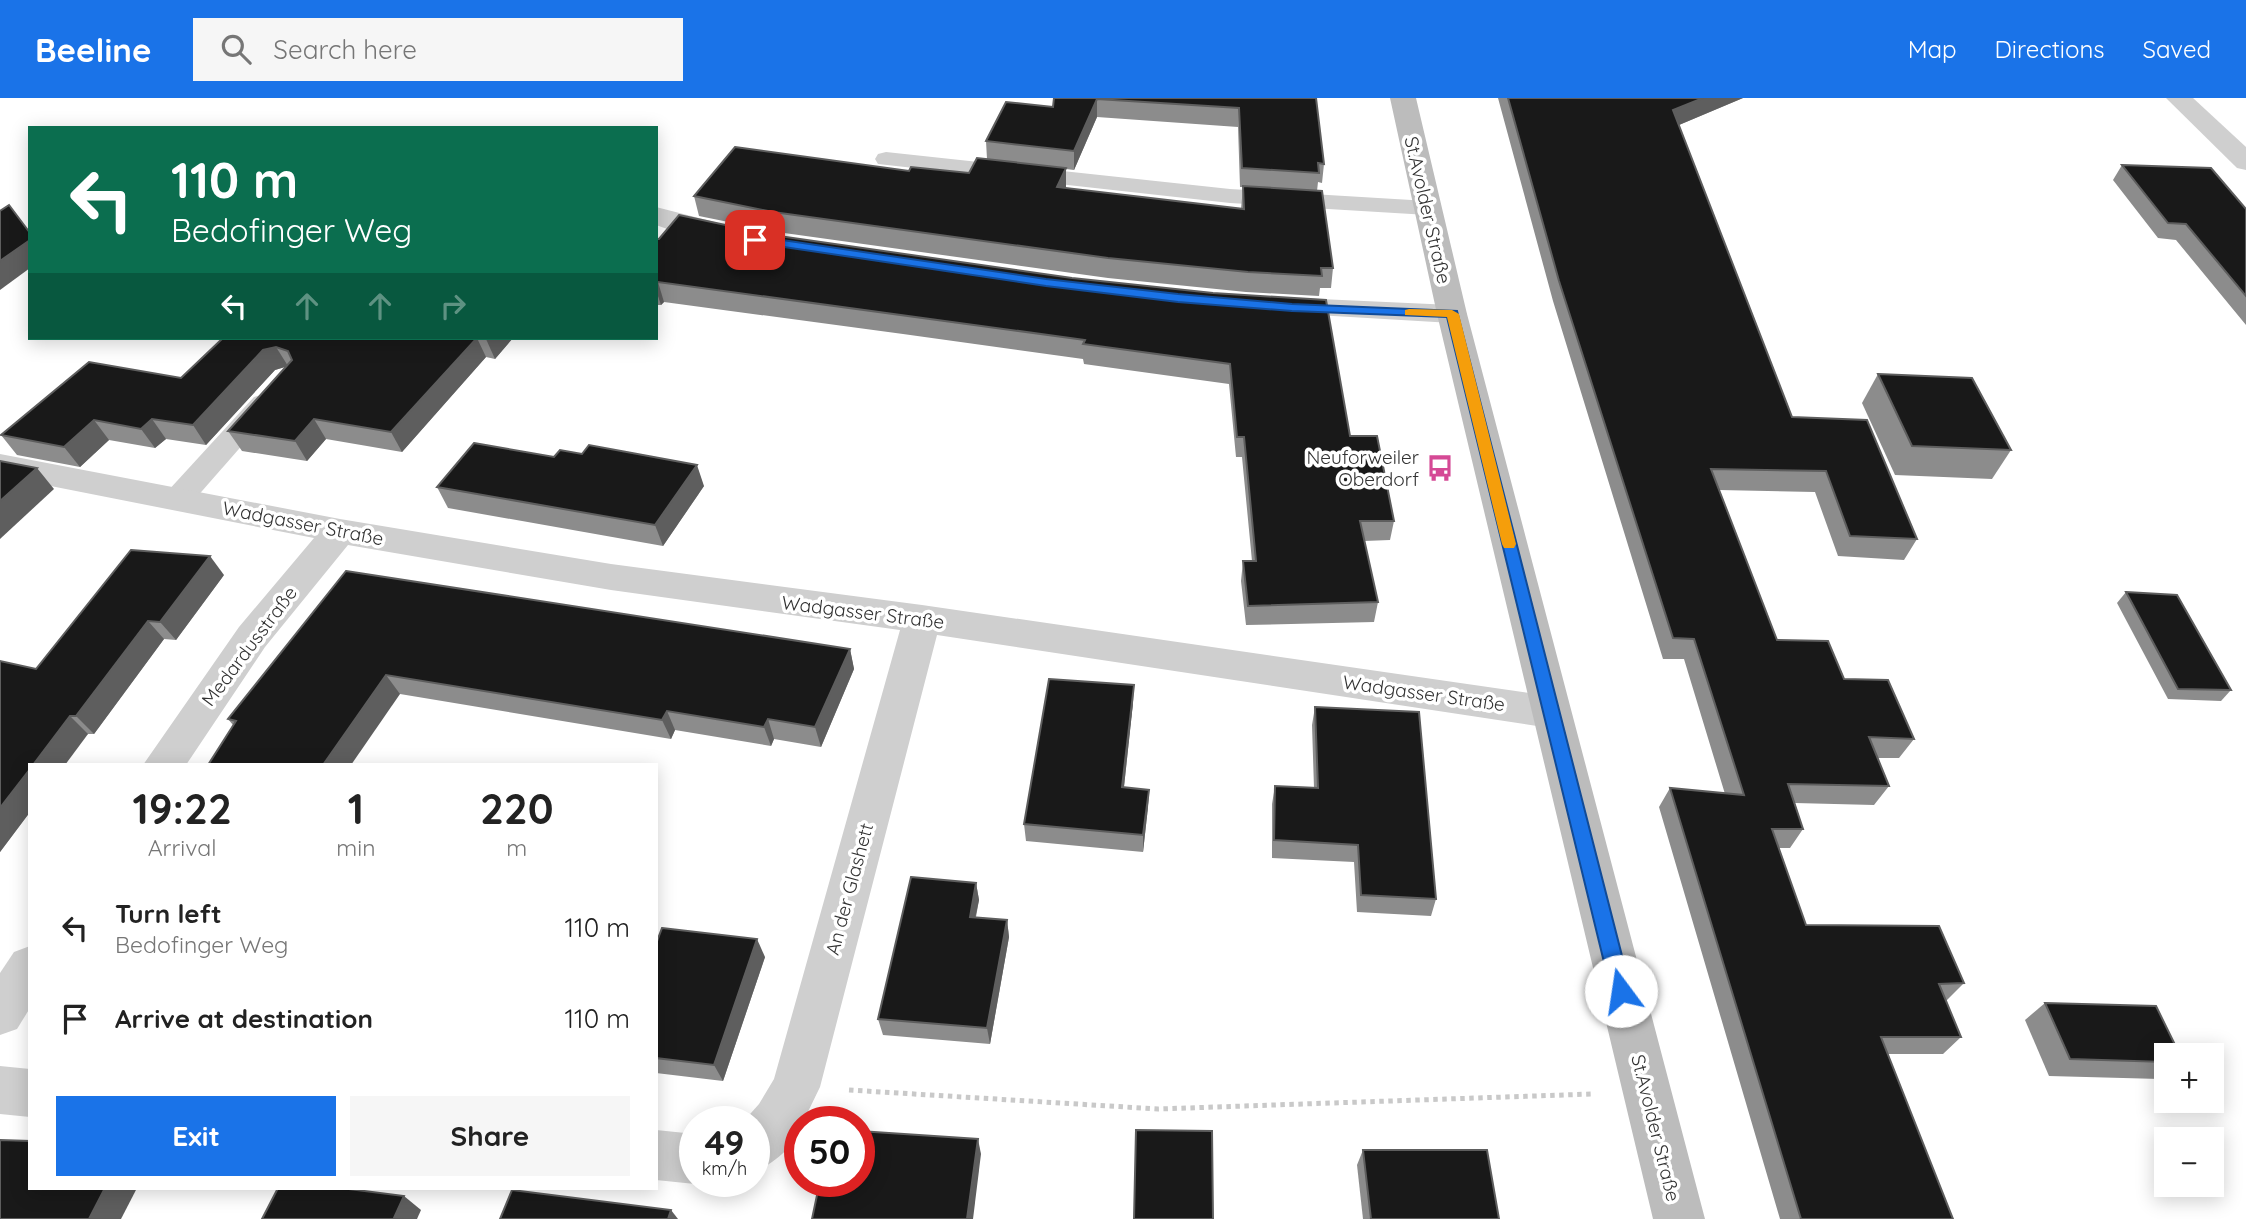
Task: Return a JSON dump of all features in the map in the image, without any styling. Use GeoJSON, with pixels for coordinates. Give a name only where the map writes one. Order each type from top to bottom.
{"type":"FeatureCollection","features":[{"type":"Feature","properties":{"kind":"main road","name":"St.Avolder Straße"},"geometry":{"type":"LineString","coordinates":[[1403,98],[1452,314],[1679,1219]]}},
{"type":"Feature","properties":{"kind":"street"},"geometry":{"type":"LineString","coordinates":[[2179,98],[2246,162]]}},
{"type":"Feature","properties":{"kind":"street"},"geometry":{"type":"LineString","coordinates":[[658,216],[681,224],[755,240]]}},
{"type":"Feature","properties":{"kind":"street"},"geometry":{"type":"LineString","coordinates":[[1254,304],[1452,314]]}},
{"type":"Feature","properties":{"kind":"street","name":"Wadgasser Straße"},"geometry":{"type":"LineString","coordinates":[[0,466],[340,531],[611,578],[922,619],[1550,712]]}},
{"type":"Feature","properties":{"kind":"street","name":"Medardusstraße"},"geometry":{"type":"LineString","coordinates":[[164,763],[253,637],[340,531]]}},
{"type":"Feature","properties":{"kind":"street","name":"An der Glashett"},"geometry":{"type":"LineString","coordinates":[[770,1129],[796,1087],[922,619]]}},
{"type":"Feature","properties":{"kind":"street"},"geometry":{"type":"LineString","coordinates":[[0,1013],[28,970]]}},
{"type":"Feature","properties":{"kind":"street"},"geometry":{"type":"LineString","coordinates":[[0,1090],[28,1093]]}},
{"type":"Feature","properties":{"kind":"street"},"geometry":{"type":"LineString","coordinates":[[658,1155],[679,1157]]}},
{"type":"Feature","properties":{"kind":"lane"},"geometry":{"type":"LineString","coordinates":[[886,159],[1230,196],[1428,208]]}},
{"type":"Feature","properties":{"kind":"lane"},"geometry":{"type":"LineString","coordinates":[[177,499],[277,388]]}},
{"type":"Feature","properties":{"kind":"path"},"geometry":{"type":"LineString","coordinates":[[796,1087],[1158,1109],[1647,1092]]}},
{"type":"Feature","properties":{"kind":"building"},"geometry":{"type":"Polygon","coordinates":[[[1054,98],[1316,98],[1324,164],[1318,163],[1319,173],[1242,168],[1239,108],[1097,99],[1074,151],[986,141],[1006,102],[1053,107],[1054,98]]]}},
{"type":"Feature","properties":{"kind":"building"},"geometry":{"type":"Polygon","coordinates":[[[1508,98],[1703,98],[1673,110],[1792,417],[1867,420],[1917,539],[1850,536],[1826,471],[1711,469],[1777,640],[1828,641],[1844,679],[1888,680],[1914,739],[1869,737],[1889,786],[1788,784],[1803,829],[1772,829],[1806,925],[1939,926],[1964,983],[1939,984],[1961,1037],[1881,1037],[1953,1219],[1801,1219],[1670,788],[1744,795],[1694,639],[1673,638],[1559,281],[1508,98]]]}},
{"type":"Feature","properties":{"kind":"building"},"geometry":{"type":"Polygon","coordinates":[[[735,147],[909,171],[911,167],[969,173],[977,158],[1066,168],[1057,187],[1244,209],[1243,186],[1322,191],[1333,268],[1321,268],[1322,276],[1248,272],[1108,258],[773,212],[694,196],[735,147]]]}},
{"type":"Feature","properties":{"kind":"building"},"geometry":{"type":"Polygon","coordinates":[[[2122,165],[2211,168],[2246,209],[2246,296],[2186,224],[2168,223],[2122,165]]]}},
{"type":"Feature","properties":{"kind":"building"},"geometry":{"type":"Polygon","coordinates":[[[9,205],[28,230],[28,241],[0,261],[0,211],[9,205]]]}},
{"type":"Feature","properties":{"kind":"building"},"geometry":{"type":"Polygon","coordinates":[[[679,215],[772,235],[1072,278],[1213,293],[1326,300],[1350,436],[1377,436],[1394,521],[1360,521],[1378,602],[1248,606],[1243,561],[1256,561],[1244,437],[1237,437],[1230,364],[1083,344],[1085,340],[658,282],[659,239],[679,215]]]}},
{"type":"Feature","properties":{"kind":"building"},"geometry":{"type":"Polygon","coordinates":[[[221,340],[475,340],[391,432],[314,419],[295,441],[228,431],[292,360],[288,351],[276,347],[263,350],[193,425],[152,419],[141,429],[94,420],[64,447],[1,435],[89,362],[181,378],[221,340]]]}},
{"type":"Feature","properties":{"kind":"building"},"geometry":{"type":"Polygon","coordinates":[[[1878,374],[1972,378],[2011,450],[1912,446],[1878,374]]]}},
{"type":"Feature","properties":{"kind":"building"},"geometry":{"type":"Polygon","coordinates":[[[474,443],[554,457],[560,450],[582,454],[589,445],[697,465],[655,525],[437,487],[474,443]]]}},
{"type":"Feature","properties":{"kind":"building"},"geometry":{"type":"Polygon","coordinates":[[[0,461],[37,468],[0,501],[0,461]]]}},
{"type":"Feature","properties":{"kind":"building"},"geometry":{"type":"Polygon","coordinates":[[[131,550],[210,556],[160,622],[148,621],[76,716],[70,716],[35,763],[28,763],[28,772],[0,808],[0,661],[36,669],[131,550]]]}},
{"type":"Feature","properties":{"kind":"building"},"geometry":{"type":"Polygon","coordinates":[[[346,571],[850,649],[815,727],[768,719],[764,727],[667,711],[662,720],[386,675],[324,763],[209,763],[236,721],[228,719],[346,571]]]}},
{"type":"Feature","properties":{"kind":"building"},"geometry":{"type":"Polygon","coordinates":[[[2126,592],[2177,595],[2231,690],[2178,689],[2126,592]]]}},
{"type":"Feature","properties":{"kind":"building"},"geometry":{"type":"Polygon","coordinates":[[[1049,679],[1134,685],[1122,787],[1149,790],[1143,835],[1024,824],[1049,679]]]}},
{"type":"Feature","properties":{"kind":"building"},"geometry":{"type":"Polygon","coordinates":[[[1315,707],[1419,712],[1436,899],[1361,895],[1358,845],[1274,840],[1275,786],[1318,788],[1315,707]]]}},
{"type":"Feature","properties":{"kind":"building"},"geometry":{"type":"Polygon","coordinates":[[[911,877],[976,883],[970,917],[1007,920],[987,1028],[878,1019],[911,877]]]}},
{"type":"Feature","properties":{"kind":"building"},"geometry":{"type":"Polygon","coordinates":[[[662,928],[757,939],[714,1065],[658,1058],[658,939],[662,928]]]}},
{"type":"Feature","properties":{"kind":"building"},"geometry":{"type":"Polygon","coordinates":[[[2045,1003],[2156,1006],[2174,1043],[2154,1043],[2154,1062],[2070,1059],[2045,1003]]]}},
{"type":"Feature","properties":{"kind":"building"},"geometry":{"type":"Polygon","coordinates":[[[1136,1130],[1212,1131],[1213,1219],[1134,1219],[1136,1130]]]}},
{"type":"Feature","properties":{"kind":"building"},"geometry":{"type":"Polygon","coordinates":[[[875,1132],[978,1139],[967,1219],[812,1219],[817,1197],[875,1197],[875,1132]]]}},
{"type":"Feature","properties":{"kind":"building"},"geometry":{"type":"Polygon","coordinates":[[[0,1140],[28,1141],[28,1190],[104,1190],[89,1219],[0,1219],[0,1140]]]}},
{"type":"Feature","properties":{"kind":"building"},"geometry":{"type":"Polygon","coordinates":[[[1363,1150],[1487,1150],[1499,1219],[1371,1219],[1363,1150]]]}},
{"type":"Feature","properties":{"kind":"building"},"geometry":{"type":"Polygon","coordinates":[[[277,1190],[357,1190],[404,1196],[394,1218],[403,1219],[262,1219],[277,1190]]]}},
{"type":"Feature","properties":{"kind":"building"},"geometry":{"type":"Polygon","coordinates":[[[512,1190],[671,1210],[668,1219],[500,1219],[512,1190]]]}},
{"type":"Feature","properties":{"kind":"slow traffic"},"geometry":{"type":"LineString","coordinates":[[1409,312],[1452,314],[1509,544]]}},
{"type":"Feature","properties":{"kind":"place","name":"Neuforweiler Oberdorf"},"geometry":{"type":"Point","coordinates":[1440,468]}},
{"type":"Feature","properties":{"kind":"route"},"geometry":{"type":"LineString","coordinates":[[755,240],[1046,283],[1178,298],[1292,308],[1452,314],[1621,991]]}}]}
